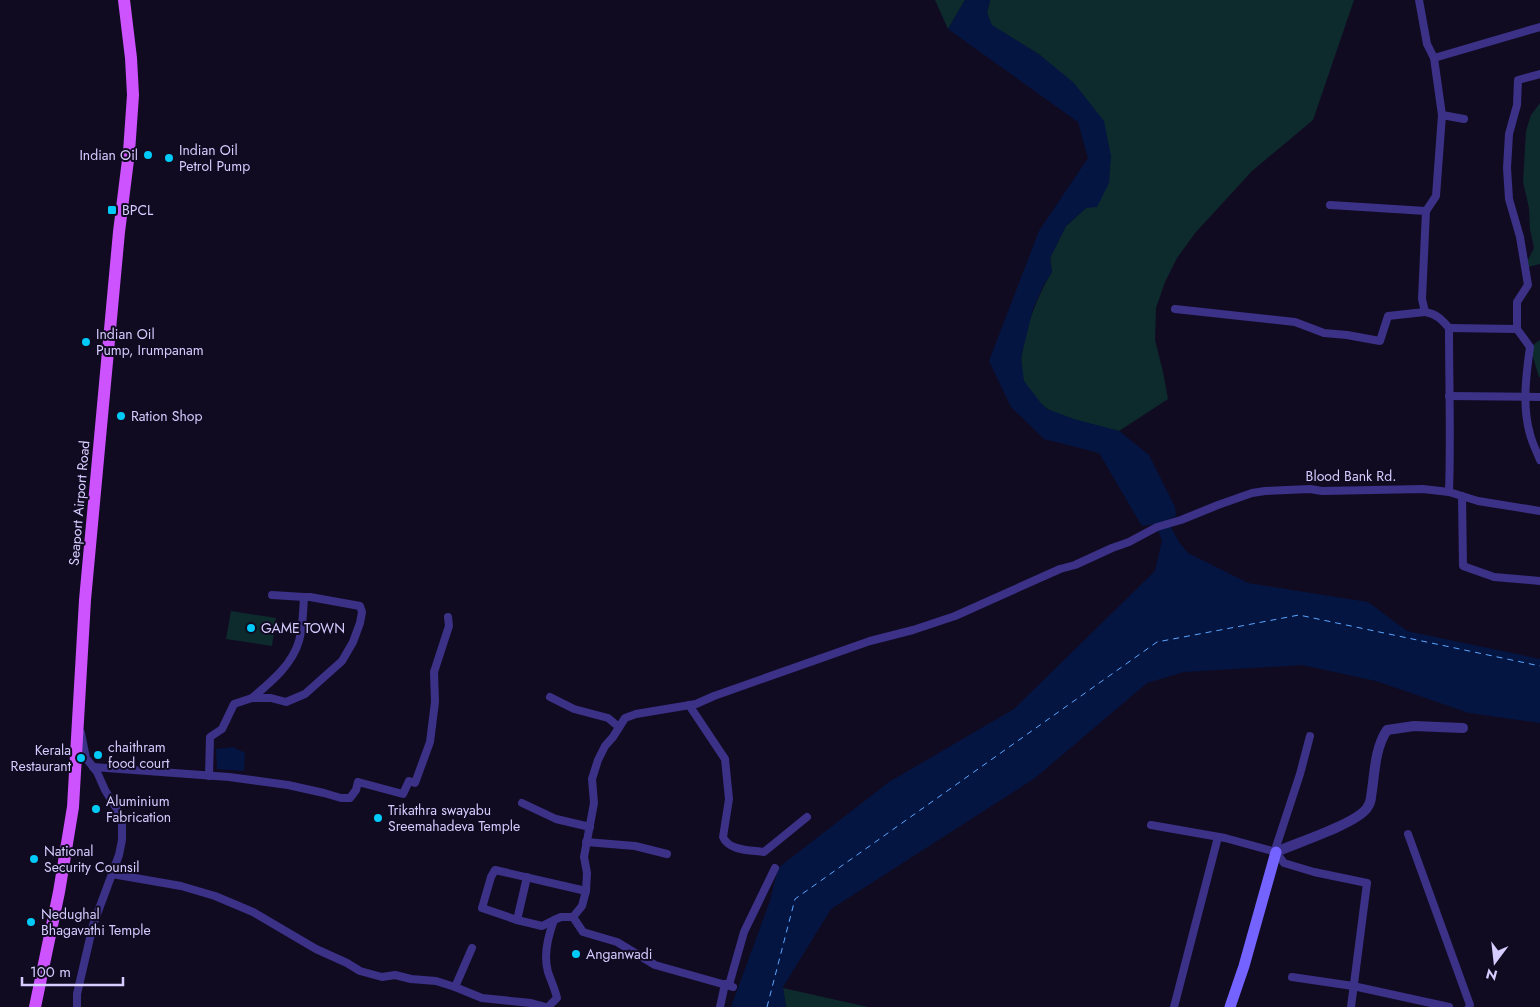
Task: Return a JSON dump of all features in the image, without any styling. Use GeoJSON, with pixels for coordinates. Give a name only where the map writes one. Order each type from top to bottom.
{"type":"FeatureCollection","features":[{"type":"Feature","properties":{"kind":"main road","name":"Seaport Airport Road"},"geometry":{"type":"LineString","coordinates":[[35,1007],[69,832],[72,807],[86,580],[133,95],[124,0]]}},
{"type":"Feature","properties":{"kind":"main road"},"geometry":{"type":"LineString","coordinates":[[1230,1007],[1244,966],[1276,852]]}},
{"type":"Feature","properties":{"kind":"street"},"geometry":{"type":"LineString","coordinates":[[1420,0],[1427,44],[1434,58],[1442,115],[1436,196],[1426,211],[1422,298],[1425,312]]}},
{"type":"Feature","properties":{"kind":"street"},"geometry":{"type":"LineString","coordinates":[[1434,58],[1540,27]]}},
{"type":"Feature","properties":{"kind":"street"},"geometry":{"type":"LineString","coordinates":[[1540,74],[1518,80],[1517,105],[1509,134],[1507,168],[1510,198],[1520,237],[1528,286],[1517,302],[1517,329],[1530,348],[1525,396],[1529,433],[1540,460]]}},
{"type":"Feature","properties":{"kind":"street"},"geometry":{"type":"LineString","coordinates":[[1442,115],[1464,120]]}},
{"type":"Feature","properties":{"kind":"street"},"geometry":{"type":"LineString","coordinates":[[1330,205],[1426,211]]}},
{"type":"Feature","properties":{"kind":"street"},"geometry":{"type":"LineString","coordinates":[[1175,309],[1295,322],[1324,333],[1380,341],[1388,316],[1425,312],[1440,318],[1449,328],[1451,444],[1449,492]]}},
{"type":"Feature","properties":{"kind":"street"},"geometry":{"type":"LineString","coordinates":[[1449,328],[1517,329]]}},
{"type":"Feature","properties":{"kind":"street"},"geometry":{"type":"LineString","coordinates":[[1449,396],[1540,397]]}},
{"type":"Feature","properties":{"kind":"street","name":"Blood Bank Rd."},"geometry":{"type":"LineString","coordinates":[[586,891],[588,873],[584,857],[594,803],[592,778],[605,746],[626,718],[636,714],[690,705],[870,641],[913,630],[955,616],[1060,569],[1075,565],[1130,542],[1158,527],[1252,493],[1310,489],[1322,491],[1423,489],[1449,492],[1478,501],[1540,511]]}},
{"type":"Feature","properties":{"kind":"street"},"geometry":{"type":"LineString","coordinates":[[1462,496],[1462,566],[1494,577],[1540,581]]}},
{"type":"Feature","properties":{"kind":"street"},"geometry":{"type":"LineString","coordinates":[[209,776],[210,737],[222,729],[234,704],[252,698],[270,698],[286,702],[305,694],[323,680],[342,661],[353,642],[360,623],[362,612],[360,606],[310,597],[272,595]]}},
{"type":"Feature","properties":{"kind":"street"},"geometry":{"type":"LineString","coordinates":[[252,698],[268,685],[289,662],[299,642],[304,598]]}},
{"type":"Feature","properties":{"kind":"street"},"geometry":{"type":"LineString","coordinates":[[93,767],[288,784],[341,798],[350,798],[356,790],[358,782],[403,794],[409,781],[415,783],[430,742],[435,702],[434,672],[449,626],[448,617]]}},
{"type":"Feature","properties":{"kind":"street"},"geometry":{"type":"LineString","coordinates":[[268,685],[270,698]]}},
{"type":"Feature","properties":{"kind":"street"},"geometry":{"type":"LineString","coordinates":[[550,697],[574,709],[608,718],[619,727]]}},
{"type":"Feature","properties":{"kind":"street"},"geometry":{"type":"LineString","coordinates":[[690,705],[725,759],[730,799],[723,836],[725,842],[732,847],[764,852],[807,817]]}},
{"type":"Feature","properties":{"kind":"street"},"geometry":{"type":"LineString","coordinates":[[77,1007],[77,994],[93,925],[119,855],[122,840],[122,822],[116,808],[97,772],[86,758],[78,714]]}},
{"type":"Feature","properties":{"kind":"street"},"geometry":{"type":"LineString","coordinates":[[1151,825],[1218,837],[1276,852],[1347,823],[1367,809],[1371,800],[1380,740],[1387,730],[1414,726],[1463,728]]}},
{"type":"Feature","properties":{"kind":"street"},"geometry":{"type":"LineString","coordinates":[[1310,736],[1276,852],[1284,863],[1314,872],[1367,883],[1351,1007]]}},
{"type":"Feature","properties":{"kind":"street"},"geometry":{"type":"LineString","coordinates":[[522,803],[556,819],[590,827]]}},
{"type":"Feature","properties":{"kind":"street"},"geometry":{"type":"LineString","coordinates":[[1408,834],[1470,1005],[1469,1007]]}},
{"type":"Feature","properties":{"kind":"street"},"geometry":{"type":"LineString","coordinates":[[1174,1007],[1218,837]]}},
{"type":"Feature","properties":{"kind":"street"},"geometry":{"type":"LineString","coordinates":[[586,842],[635,846],[667,854]]}},
{"type":"Feature","properties":{"kind":"street"},"geometry":{"type":"LineString","coordinates":[[720,1007],[729,985],[744,932],[776,868]]}},
{"type":"Feature","properties":{"kind":"street"},"geometry":{"type":"LineString","coordinates":[[495,870],[586,891],[582,906],[573,917],[561,917],[542,926],[482,908],[491,877],[495,870]]}},
{"type":"Feature","properties":{"kind":"street"},"geometry":{"type":"LineString","coordinates":[[112,874],[181,886],[215,896],[253,912],[360,972],[382,977],[395,975],[411,979],[436,981],[456,986],[496,1003],[531,1003],[547,1007],[557,998],[555,987],[548,972],[546,958],[548,935],[554,920]]}},
{"type":"Feature","properties":{"kind":"street"},"geometry":{"type":"LineString","coordinates":[[517,920],[527,877]]}},
{"type":"Feature","properties":{"kind":"street"},"geometry":{"type":"LineString","coordinates":[[573,917],[583,932],[617,942],[655,965],[729,985]]}},
{"type":"Feature","properties":{"kind":"street"},"geometry":{"type":"LineString","coordinates":[[456,986],[472,948]]}},
{"type":"Feature","properties":{"kind":"street"},"geometry":{"type":"LineString","coordinates":[[1292,977],[1353,986],[1449,1007]]}},
{"type":"Feature","properties":{"kind":"green space"},"geometry":{"type":"Polygon","coordinates":[[[935,0],[965,0],[948,29],[935,0]]]}},
{"type":"Feature","properties":{"kind":"green space"},"geometry":{"type":"Polygon","coordinates":[[[990,0],[1354,0],[1313,120],[1252,171],[1196,232],[1177,258],[1165,282],[1156,308],[1155,340],[1168,399],[1119,431],[1052,412],[1037,399],[1024,381],[1021,370],[1024,341],[1040,295],[1052,272],[1050,258],[1066,226],[1086,208],[1111,156],[1040,55],[991,25],[987,13],[990,0]]]}},
{"type":"Feature","properties":{"kind":"green space"},"geometry":{"type":"Polygon","coordinates":[[[1540,103],[1540,264],[1524,268],[1534,248],[1530,229],[1529,208],[1523,182],[1526,131],[1531,115],[1540,103]]]}},
{"type":"Feature","properties":{"kind":"green space"},"geometry":{"type":"Polygon","coordinates":[[[1540,340],[1540,377],[1539,377],[1530,347],[1540,340]]]}},
{"type":"Feature","properties":{"kind":"green space","name":"GAME TOWN"},"geometry":{"type":"Polygon","coordinates":[[[231,611],[276,618],[272,646],[226,639],[231,611]]]}},
{"type":"Feature","properties":{"kind":"green space"},"geometry":{"type":"Polygon","coordinates":[[[783,988],[868,1007],[786,1007],[783,988]]]}},
{"type":"Feature","properties":{"kind":"water"},"geometry":{"type":"Polygon","coordinates":[[[965,0],[990,0],[987,13],[992,25],[1040,55],[1074,83],[1104,121],[1111,156],[1109,183],[1097,207],[1086,208],[1066,226],[1050,258],[1052,272],[1043,286],[1033,309],[1021,358],[1024,381],[1040,402],[1047,409],[1074,419],[1119,431],[1149,455],[1175,507],[1176,516],[1167,520],[1179,542],[1188,553],[1248,583],[1368,602],[1407,631],[1540,659],[1540,723],[1469,713],[1376,681],[1302,665],[1184,672],[1147,683],[1035,778],[831,909],[783,987],[786,1007],[731,1007],[770,901],[778,868],[889,782],[1014,709],[1155,571],[1162,541],[1156,524],[1142,526],[1099,453],[1044,439],[1011,407],[989,361],[1039,231],[1088,158],[1078,122],[948,29],[965,0]]]}},
{"type":"Feature","properties":{"kind":"water"},"geometry":{"type":"Polygon","coordinates":[[[233,747],[245,753],[244,771],[217,769],[216,749],[233,747]]]}},
{"type":"Feature","properties":{"kind":"ferry route"},"geometry":{"type":"LineString","coordinates":[[767,1007],[795,899],[1157,642],[1299,615],[1540,666]]}},
{"type":"Feature","properties":{"kind":"place","name":"Indian Oil"},"geometry":{"type":"Point","coordinates":[148,155]}},
{"type":"Feature","properties":{"kind":"place","name":"Indian Oil Petrol Pump"},"geometry":{"type":"Point","coordinates":[169,158]}},
{"type":"Feature","properties":{"kind":"place","name":"BPCL"},"geometry":{"type":"Point","coordinates":[112,210]}},
{"type":"Feature","properties":{"kind":"place","name":"Indian Oil Pump, Irumpanam"},"geometry":{"type":"Point","coordinates":[86,342]}},
{"type":"Feature","properties":{"kind":"place","name":"Ration Shop"},"geometry":{"type":"Point","coordinates":[121,416]}},
{"type":"Feature","properties":{"kind":"place","name":"GAME TOWN"},"geometry":{"type":"Point","coordinates":[251,628]}},
{"type":"Feature","properties":{"kind":"place","name":"chaithram food court"},"geometry":{"type":"Point","coordinates":[98,755]}},
{"type":"Feature","properties":{"kind":"place","name":"Kerala Restaurant"},"geometry":{"type":"Point","coordinates":[81,758]}},
{"type":"Feature","properties":{"kind":"place","name":"Aluminium Fabrication"},"geometry":{"type":"Point","coordinates":[96,809]}},
{"type":"Feature","properties":{"kind":"place","name":"Trikathra swayabu Sreemahadeva Temple"},"geometry":{"type":"Point","coordinates":[378,818]}},
{"type":"Feature","properties":{"kind":"place","name":"National Security Counsil"},"geometry":{"type":"Point","coordinates":[34,859]}},
{"type":"Feature","properties":{"kind":"place","name":"Nedughal Bhagavathi Temple"},"geometry":{"type":"Point","coordinates":[31,922]}},
{"type":"Feature","properties":{"kind":"place","name":"Anganwadi"},"geometry":{"type":"Point","coordinates":[576,954]}}]}
